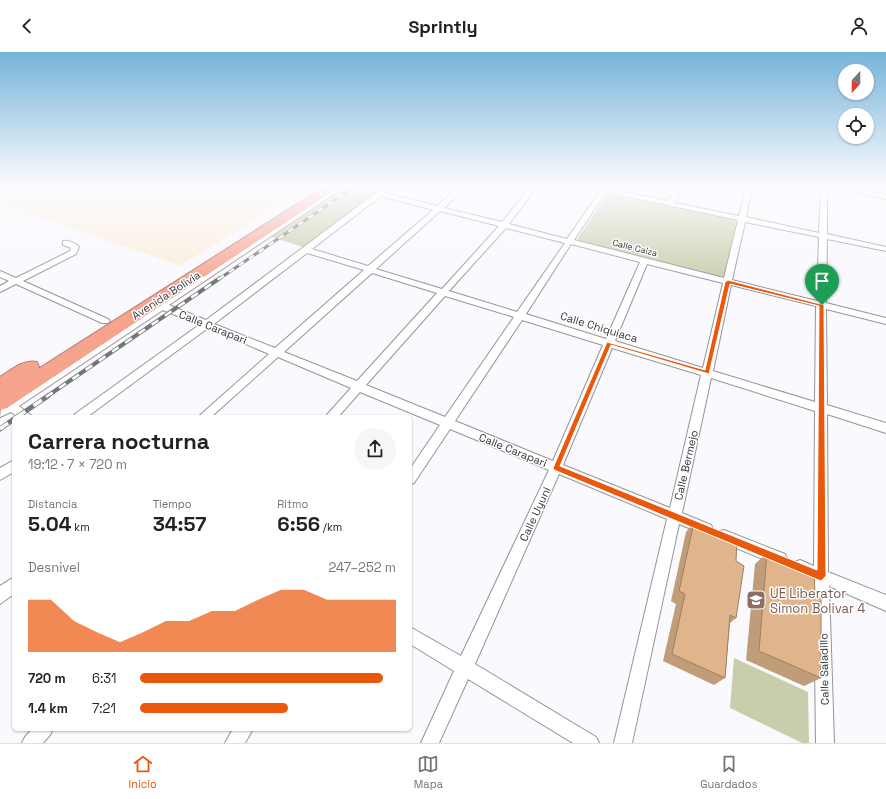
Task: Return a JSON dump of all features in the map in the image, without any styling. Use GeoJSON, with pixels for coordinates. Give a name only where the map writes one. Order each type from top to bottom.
{"type":"FeatureCollection","features":[{"type":"Feature","properties":{"kind":"highway","name":"Avenida Bolivia"},"geometry":{"type":"LineString","coordinates":[[3,402],[105,321],[268,219]]}},
{"type":"Feature","properties":{"kind":"highway","name":"Avenida Bolivia"},"geometry":{"type":"LineString","coordinates":[[3,402],[284,219]]}},
{"type":"Feature","properties":{"kind":"street"},"geometry":{"type":"LineString","coordinates":[[24,415],[3,402],[162,306],[293,219]]}},
{"type":"Feature","properties":{"kind":"street"},"geometry":{"type":"LineString","coordinates":[[83,415],[347,219]]}},
{"type":"Feature","properties":{"kind":"street"},"geometry":{"type":"LineString","coordinates":[[206,415],[427,219]]}},
{"type":"Feature","properties":{"kind":"street","name":"Calle Caiza"},"geometry":{"type":"LineString","coordinates":[[481,219],[886,321]]}},
{"type":"Feature","properties":{"kind":"street"},"geometry":{"type":"LineString","coordinates":[[333,415],[509,219]]}},
{"type":"Feature","properties":{"kind":"street"},"geometry":{"type":"LineString","coordinates":[[412,476],[584,219]]}},
{"type":"Feature","properties":{"kind":"street","name":"Calle Bermejo"},"geometry":{"type":"LineString","coordinates":[[623,743],[742,219]]}},
{"type":"Feature","properties":{"kind":"street"},"geometry":{"type":"LineString","coordinates":[[743,219],[886,249]]}},
{"type":"Feature","properties":{"kind":"street","name":"Calle Saladillo"},"geometry":{"type":"LineString","coordinates":[[824,219],[822,305],[821,576],[825,743]]}},
{"type":"Feature","properties":{"kind":"street"},"geometry":{"type":"LineString","coordinates":[[0,289],[73,252],[75,247],[66,243]]}},
{"type":"Feature","properties":{"kind":"street","name":"Calle Chiquiaca"},"geometry":{"type":"LineString","coordinates":[[306,250],[886,428]]}},
{"type":"Feature","properties":{"kind":"street","name":"Calle Uyuni"},"geometry":{"type":"LineString","coordinates":[[430,743],[556,468],[644,261]]}},
{"type":"Feature","properties":{"kind":"street"},"geometry":{"type":"LineString","coordinates":[[0,274],[105,321]]}},
{"type":"Feature","properties":{"kind":"street","name":"Calle Carapari"},"geometry":{"type":"LineString","coordinates":[[162,306],[886,603]]}},
{"type":"Feature","properties":{"kind":"street"},"geometry":{"type":"LineString","coordinates":[[0,475],[12,466]]}},
{"type":"Feature","properties":{"kind":"street"},"geometry":{"type":"LineString","coordinates":[[0,596],[12,586]]}},
{"type":"Feature","properties":{"kind":"street"},"geometry":{"type":"LineString","coordinates":[[412,636],[590,743]]}},
{"type":"Feature","properties":{"kind":"street"},"geometry":{"type":"LineString","coordinates":[[31,743],[42,731]]}},
{"type":"Feature","properties":{"kind":"street"},"geometry":{"type":"LineString","coordinates":[[234,743],[243,731]]}},
{"type":"Feature","properties":{"kind":"shaded area"},"geometry":{"type":"Polygon","coordinates":[[[44,219],[255,219],[180,266],[44,219]]]}},
{"type":"Feature","properties":{"kind":"green space"},"geometry":{"type":"Polygon","coordinates":[[[298,219],[340,219],[303,247],[271,237],[298,219]]]}},
{"type":"Feature","properties":{"kind":"green space"},"geometry":{"type":"Polygon","coordinates":[[[591,219],[731,219],[736,222],[725,276],[716,277],[578,242],[578,238],[591,219]]]}},
{"type":"Feature","properties":{"kind":"green space"},"geometry":{"type":"Polygon","coordinates":[[[734,658],[808,692],[809,743],[802,743],[730,708],[734,658]]]}},
{"type":"Feature","properties":{"kind":"building"},"geometry":{"type":"Polygon","coordinates":[[[694,522],[737,538],[736,561],[744,566],[736,618],[730,615],[725,678],[672,654],[685,594],[679,591],[694,522]]]}},
{"type":"Feature","properties":{"kind":"building"},"geometry":{"type":"Polygon","coordinates":[[[767,553],[814,570],[815,595],[821,598],[821,678],[759,651],[767,553]]]}},
{"type":"Feature","properties":{"kind":"railway"},"geometry":{"type":"LineString","coordinates":[[219,279],[307,219]]}},
{"type":"Feature","properties":{"kind":"railway"},"geometry":{"type":"LineString","coordinates":[[46,397],[220,278]]}},
{"type":"Feature","properties":{"kind":"railway"},"geometry":{"type":"LineString","coordinates":[[20,415],[48,396]]}},
{"type":"Feature","properties":{"kind":"railway"},"geometry":{"type":"LineString","coordinates":[[0,429],[12,420]]}},
{"type":"Feature","properties":{"kind":"place","name":"UE Liberator Simon Bolivar 4"},"geometry":{"type":"Point","coordinates":[756,600]}},
{"type":"Feature","properties":{"kind":"route"},"geometry":{"type":"LineString","coordinates":[[728,282],[822,305],[821,576],[556,468],[609,343],[707,373],[728,282]]}}]}
